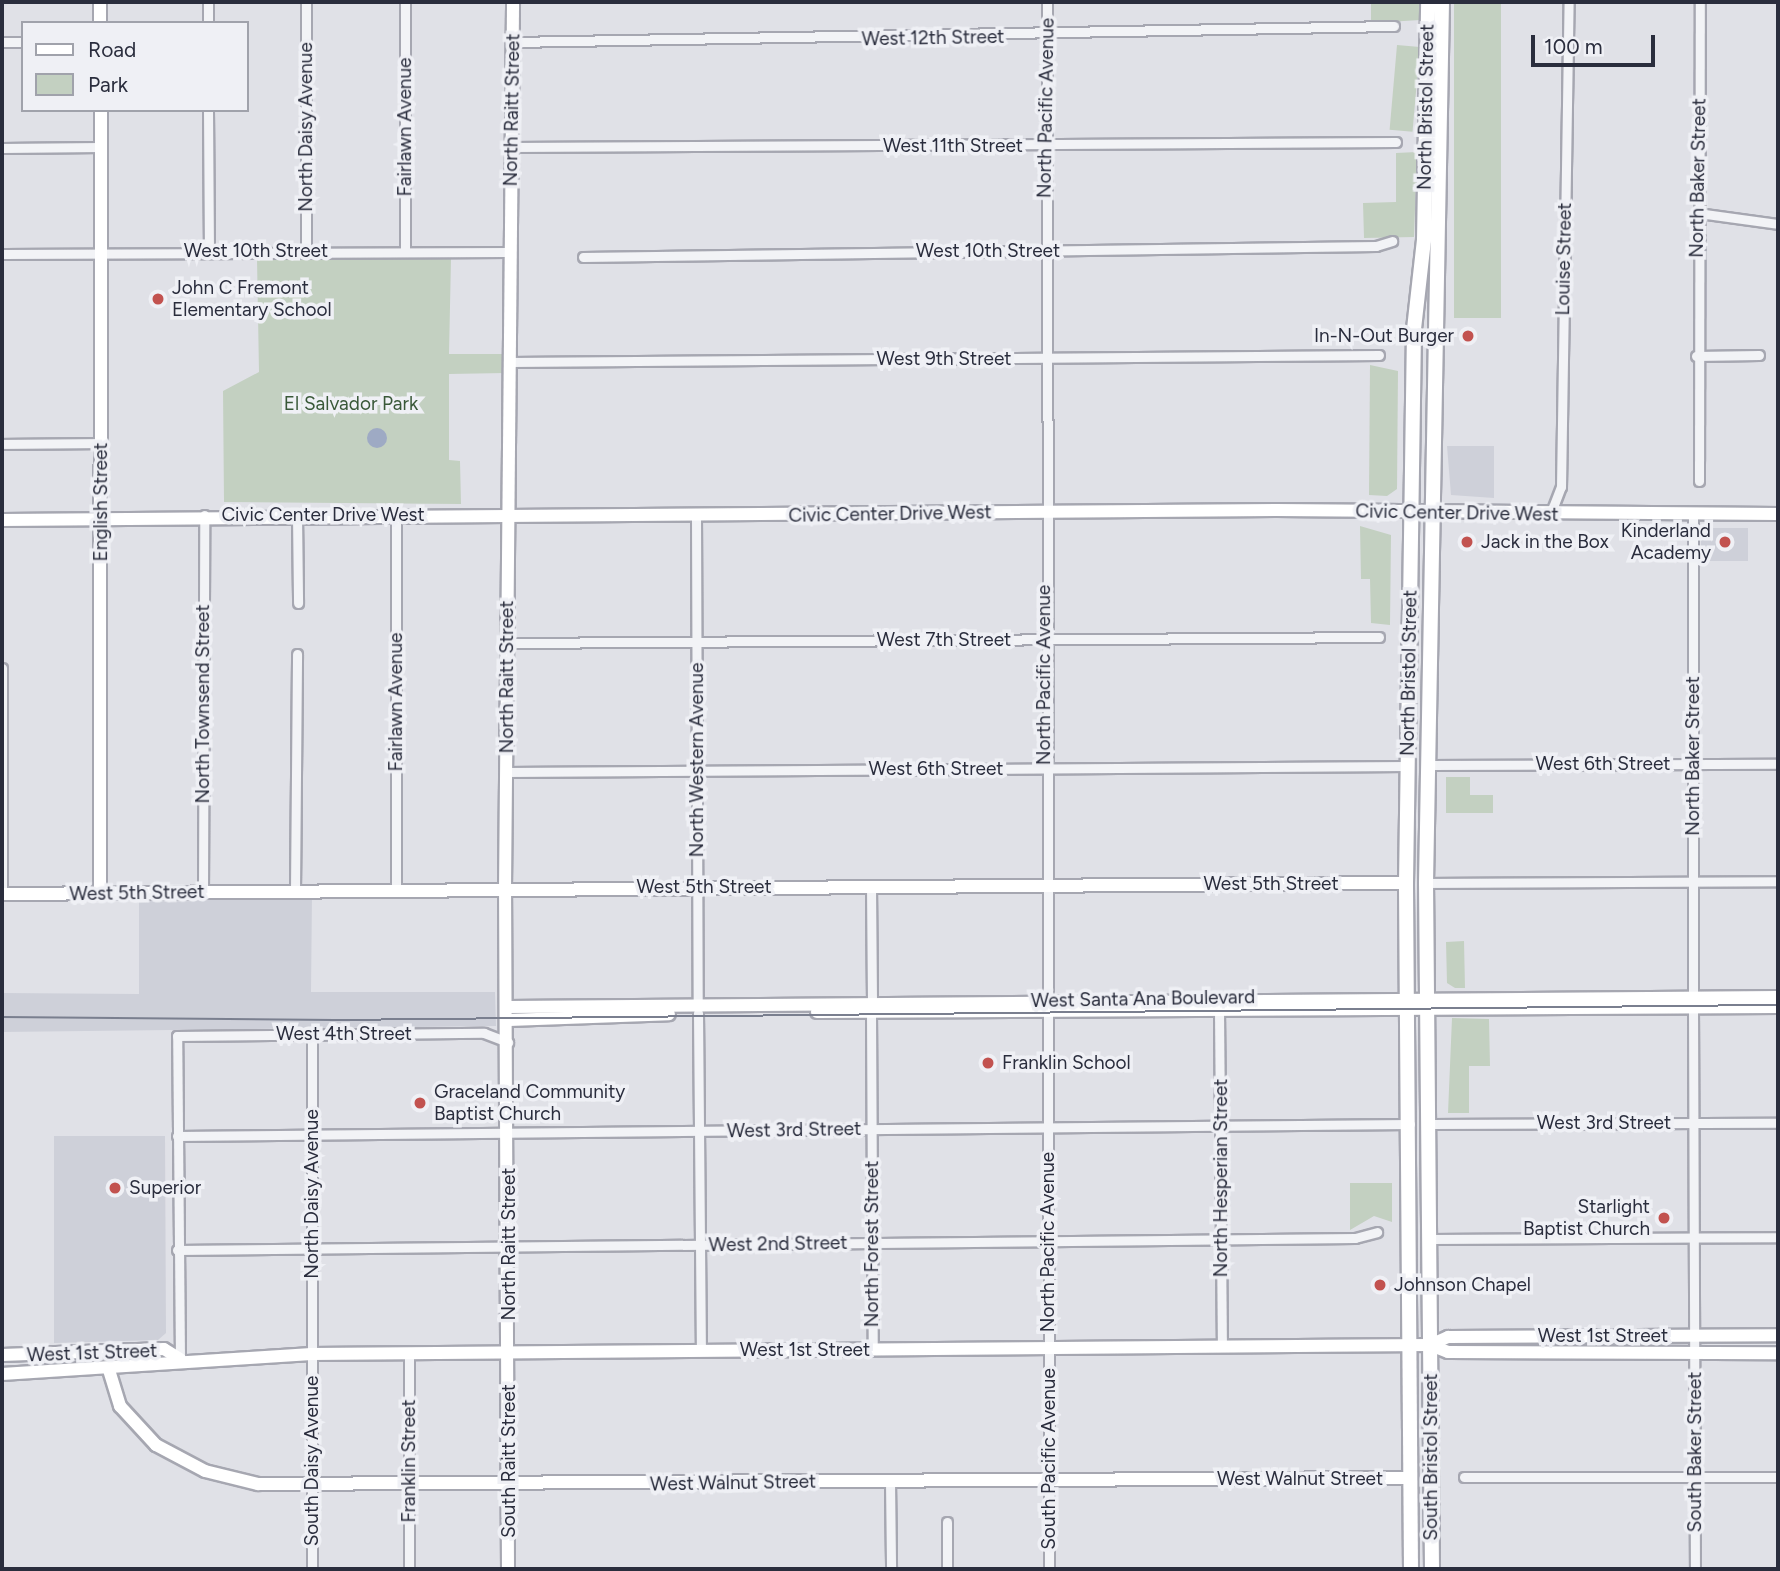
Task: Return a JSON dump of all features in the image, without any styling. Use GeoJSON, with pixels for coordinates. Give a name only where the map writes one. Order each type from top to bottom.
{"type":"FeatureCollection","features":[{"type":"Feature","properties":{"kind":"main road"},"geometry":{"type":"LineString","coordinates":[[100,2],[100,21]]}},
{"type":"Feature","properties":{"kind":"main road","name":"North Raitt Street"},"geometry":{"type":"LineString","coordinates":[[509,1352],[509,1042],[505,889],[513,2]]}},
{"type":"Feature","properties":{"kind":"main road","name":"North Bristol Street"},"geometry":{"type":"LineString","coordinates":[[1412,1346],[1407,766],[1411,514],[1428,2]]}},
{"type":"Feature","properties":{"kind":"main road","name":"North Bristol Street"},"geometry":{"type":"LineString","coordinates":[[1430,1345],[1432,1239],[1426,883],[1427,765],[1442,2]]}},
{"type":"Feature","properties":{"kind":"main road","name":"English Street"},"geometry":{"type":"LineString","coordinates":[[100,894],[101,112]]}},
{"type":"Feature","properties":{"kind":"main road","name":"Civic Center Drive West"},"geometry":{"type":"LineString","coordinates":[[2,520],[204,515],[1044,512],[1778,514]]}},
{"type":"Feature","properties":{"kind":"main road","name":"West 5th Street"},"geometry":{"type":"LineString","coordinates":[[2,894],[698,886],[1406,883]]}},
{"type":"Feature","properties":{"kind":"main road","name":"West Santa Ana Boulevard"},"geometry":{"type":"LineString","coordinates":[[508,1013],[698,1009],[1693,1002],[1778,997]]}},
{"type":"Feature","properties":{"kind":"main road","name":"West Santa Ana Boulevard"},"geometry":{"type":"LineString","coordinates":[[1693,1002],[1778,1007]]}},
{"type":"Feature","properties":{"kind":"main road","name":"West Santa Ana Boulevard"},"geometry":{"type":"LineString","coordinates":[[1044,1006],[1219,1010],[1410,1003]]}},
{"type":"Feature","properties":{"kind":"main road","name":"West 1st Street"},"geometry":{"type":"LineString","coordinates":[[2,1374],[164,1368],[180,1359],[311,1354],[1412,1346],[1430,1345],[1448,1337],[1778,1335]]}},
{"type":"Feature","properties":{"kind":"main road","name":"West 1st Street"},"geometry":{"type":"LineString","coordinates":[[1430,1345],[1448,1352],[1778,1353]]}},
{"type":"Feature","properties":{"kind":"main road","name":"South Bristol Street"},"geometry":{"type":"LineString","coordinates":[[1430,1345],[1432,1569]]}},
{"type":"Feature","properties":{"kind":"main road","name":"South Bristol Street"},"geometry":{"type":"LineString","coordinates":[[1411,1569],[1412,1346]]}},
{"type":"Feature","properties":{"kind":"main road","name":"West 1st Street"},"geometry":{"type":"LineString","coordinates":[[2,1355],[164,1349],[180,1359]]}},
{"type":"Feature","properties":{"kind":"main road","name":"South Raitt Street"},"geometry":{"type":"LineString","coordinates":[[508,1569],[509,1352]]}},
{"type":"Feature","properties":{"kind":"main road","name":"West Walnut Street"},"geometry":{"type":"LineString","coordinates":[[109,1370],[127,1416],[173,1455],[231,1480],[312,1487],[1410,1478]]}},
{"type":"Feature","properties":{"kind":"street"},"geometry":{"type":"LineString","coordinates":[[208,2],[208,21]]}},
{"type":"Feature","properties":{"kind":"street","name":"North Daisy Avenue"},"geometry":{"type":"LineString","coordinates":[[306,2],[306,251]]}},
{"type":"Feature","properties":{"kind":"street","name":"Fairlawn Avenue"},"geometry":{"type":"LineString","coordinates":[[405,2],[405,252]]}},
{"type":"Feature","properties":{"kind":"street","name":"North Pacific Avenue"},"geometry":{"type":"LineString","coordinates":[[1047,2],[1043,358],[1046,885],[1044,1006],[1049,1348]]}},
{"type":"Feature","properties":{"kind":"street","name":"Louise Street"},"geometry":{"type":"LineString","coordinates":[[1550,515],[1561,487],[1569,2]]}},
{"type":"Feature","properties":{"kind":"street","name":"North Baker Street"},"geometry":{"type":"LineString","coordinates":[[1699,481],[1696,356],[1700,2]]}},
{"type":"Feature","properties":{"kind":"street","name":"West 12th Street"},"geometry":{"type":"LineString","coordinates":[[513,42],[1047,37],[1394,26]]}},
{"type":"Feature","properties":{"kind":"street"},"geometry":{"type":"LineString","coordinates":[[2,42],[21,42]]}},
{"type":"Feature","properties":{"kind":"street"},"geometry":{"type":"LineString","coordinates":[[208,112],[209,251]]}},
{"type":"Feature","properties":{"kind":"street","name":"West 11th Street"},"geometry":{"type":"LineString","coordinates":[[512,147],[1395,142]]}},
{"type":"Feature","properties":{"kind":"street"},"geometry":{"type":"LineString","coordinates":[[2,148],[101,147]]}},
{"type":"Feature","properties":{"kind":"street"},"geometry":{"type":"LineString","coordinates":[[1698,213],[1735,214],[1778,224]]}},
{"type":"Feature","properties":{"kind":"street","name":"West 10th Street"},"geometry":{"type":"LineString","coordinates":[[583,257],[1376,246],[1392,241]]}},
{"type":"Feature","properties":{"kind":"street","name":"West 10th Street"},"geometry":{"type":"LineString","coordinates":[[2,254],[209,251],[510,252]]}},
{"type":"Feature","properties":{"kind":"street","name":"West 9th Street"},"geometry":{"type":"LineString","coordinates":[[510,362],[1379,355]]}},
{"type":"Feature","properties":{"kind":"street"},"geometry":{"type":"LineString","coordinates":[[1696,356],[1759,355]]}},
{"type":"Feature","properties":{"kind":"street"},"geometry":{"type":"LineString","coordinates":[[2,444],[102,443]]}},
{"type":"Feature","properties":{"kind":"street","name":"North Western Avenue"},"geometry":{"type":"LineString","coordinates":[[696,514],[701,1351]]}},
{"type":"Feature","properties":{"kind":"street","name":"North Baker Street"},"geometry":{"type":"LineString","coordinates":[[1693,514],[1695,1335]]}},
{"type":"Feature","properties":{"kind":"street","name":"North Townsend Street"},"geometry":{"type":"LineString","coordinates":[[203,892],[204,515]]}},
{"type":"Feature","properties":{"kind":"street"},"geometry":{"type":"LineString","coordinates":[[297,515],[298,603]]}},
{"type":"Feature","properties":{"kind":"street","name":"Fairlawn Avenue"},"geometry":{"type":"LineString","coordinates":[[396,515],[396,890]]}},
{"type":"Feature","properties":{"kind":"street","name":"West 7th Street"},"geometry":{"type":"LineString","coordinates":[[508,643],[1379,637]]}},
{"type":"Feature","properties":{"kind":"street"},"geometry":{"type":"LineString","coordinates":[[295,890],[297,654]]}},
{"type":"Feature","properties":{"kind":"street"},"geometry":{"type":"LineString","coordinates":[[2,667],[2,894]]}},
{"type":"Feature","properties":{"kind":"street","name":"West 6th Street"},"geometry":{"type":"LineString","coordinates":[[1427,765],[1778,764]]}},
{"type":"Feature","properties":{"kind":"street","name":"West 6th Street"},"geometry":{"type":"LineString","coordinates":[[506,772],[1407,766]]}},
{"type":"Feature","properties":{"kind":"street"},"geometry":{"type":"LineString","coordinates":[[1426,883],[1778,881]]}},
{"type":"Feature","properties":{"kind":"street","name":"North Forest Street"},"geometry":{"type":"LineString","coordinates":[[871,886],[873,1350]]}},
{"type":"Feature","properties":{"kind":"street","name":"North Hesperian Street"},"geometry":{"type":"LineString","coordinates":[[1219,1010],[1222,1347]]}},
{"type":"Feature","properties":{"kind":"street","name":"West 4th Street"},"geometry":{"type":"LineString","coordinates":[[177,1136],[177,1036],[484,1033],[509,1042]]}},
{"type":"Feature","properties":{"kind":"street","name":"North Daisy Avenue"},"geometry":{"type":"LineString","coordinates":[[311,1354],[312,1035]]}},
{"type":"Feature","properties":{"kind":"street","name":"West 3rd Street"},"geometry":{"type":"LineString","coordinates":[[1430,1124],[1778,1123]]}},
{"type":"Feature","properties":{"kind":"street","name":"West 3rd Street"},"geometry":{"type":"LineString","coordinates":[[177,1136],[1410,1124]]}},
{"type":"Feature","properties":{"kind":"street"},"geometry":{"type":"LineString","coordinates":[[177,1136],[180,1359]]}},
{"type":"Feature","properties":{"kind":"street","name":"West 2nd Street"},"geometry":{"type":"LineString","coordinates":[[177,1250],[1222,1240],[1355,1238],[1377,1232]]}},
{"type":"Feature","properties":{"kind":"street"},"geometry":{"type":"LineString","coordinates":[[1432,1239],[1778,1237]]}},
{"type":"Feature","properties":{"kind":"street","name":"South Baker Street"},"geometry":{"type":"LineString","coordinates":[[1695,1335],[1695,1569]]}},
{"type":"Feature","properties":{"kind":"street","name":"South Pacific Avenue"},"geometry":{"type":"LineString","coordinates":[[1049,1348],[1049,1569]]}},
{"type":"Feature","properties":{"kind":"street","name":"Franklin Street"},"geometry":{"type":"LineString","coordinates":[[409,1353],[409,1569]]}},
{"type":"Feature","properties":{"kind":"street","name":"South Daisy Avenue"},"geometry":{"type":"LineString","coordinates":[[311,1354],[312,1569]]}},
{"type":"Feature","properties":{"kind":"street"},"geometry":{"type":"LineString","coordinates":[[1464,1477],[1778,1477]]}},
{"type":"Feature","properties":{"kind":"street"},"geometry":{"type":"LineString","coordinates":[[890,1481],[891,1569]]}},
{"type":"Feature","properties":{"kind":"street"},"geometry":{"type":"LineString","coordinates":[[947,1522],[947,1569]]}},
{"type":"Feature","properties":{"kind":"shaded area"},"geometry":{"type":"Polygon","coordinates":[[[1447,446],[1494,446],[1494,498],[1451,495],[1447,446]]]}},
{"type":"Feature","properties":{"kind":"shaded area","name":"Kinderland Academy"},"geometry":{"type":"Polygon","coordinates":[[[1701,528],[1748,528],[1748,561],[1701,561],[1701,528]]]}},
{"type":"Feature","properties":{"kind":"shaded area"},"geometry":{"type":"Polygon","coordinates":[[[312,895],[311,992],[495,992],[496,1026],[2,1032],[2,993],[139,994],[139,900],[312,895]]]}},
{"type":"Feature","properties":{"kind":"shaded area"},"geometry":{"type":"Polygon","coordinates":[[[54,1136],[165,1136],[166,1333],[158,1340],[54,1343],[54,1136]]]}},
{"type":"Feature","properties":{"kind":"green space"},"geometry":{"type":"Polygon","coordinates":[[[1371,2],[1420,2],[1420,20],[1371,23],[1371,2]]]}},
{"type":"Feature","properties":{"kind":"green space"},"geometry":{"type":"Polygon","coordinates":[[[1454,2],[1501,2],[1501,318],[1454,318],[1454,2]]]}},
{"type":"Feature","properties":{"kind":"green space"},"geometry":{"type":"Polygon","coordinates":[[[1397,45],[1420,47],[1413,132],[1390,130],[1397,45]]]}},
{"type":"Feature","properties":{"kind":"green space"},"geometry":{"type":"Polygon","coordinates":[[[1417,152],[1414,237],[1364,238],[1363,203],[1396,202],[1396,153],[1417,152]]]}},
{"type":"Feature","properties":{"kind":"green space","name":"El Salvador Park"},"geometry":{"type":"Polygon","coordinates":[[[257,259],[451,259],[449,354],[505,354],[505,373],[449,374],[449,460],[460,461],[461,504],[224,502],[223,391],[259,372],[257,259]]]}},
{"type":"Feature","properties":{"kind":"green space"},"geometry":{"type":"Polygon","coordinates":[[[1370,365],[1398,371],[1397,489],[1387,496],[1369,495],[1370,365]]]}},
{"type":"Feature","properties":{"kind":"green space"},"geometry":{"type":"Polygon","coordinates":[[[1360,526],[1391,535],[1390,625],[1371,623],[1370,579],[1361,579],[1360,526]]]}},
{"type":"Feature","properties":{"kind":"green space"},"geometry":{"type":"Polygon","coordinates":[[[1446,777],[1470,777],[1470,795],[1493,795],[1493,813],[1446,813],[1446,777]]]}},
{"type":"Feature","properties":{"kind":"green space"},"geometry":{"type":"Polygon","coordinates":[[[1464,941],[1465,988],[1455,988],[1447,983],[1446,942],[1464,941]]]}},
{"type":"Feature","properties":{"kind":"green space"},"geometry":{"type":"Polygon","coordinates":[[[1452,1018],[1489,1019],[1490,1066],[1469,1066],[1469,1113],[1448,1113],[1452,1018]]]}},
{"type":"Feature","properties":{"kind":"green space"},"geometry":{"type":"Polygon","coordinates":[[[1350,1183],[1392,1183],[1392,1222],[1374,1216],[1350,1230],[1350,1183]]]}},
{"type":"Feature","properties":{"kind":"water"},"geometry":{"type":"Polygon","coordinates":[[[377,428],[384,431],[387,438],[384,445],[377,448],[370,445],[367,438],[370,431],[377,428]]]}},
{"type":"Feature","properties":{"kind":"tram line"},"geometry":{"type":"LineString","coordinates":[[2,1017],[334,1020],[1778,1005]]}},
{"type":"Feature","properties":{"kind":"place","name":"John C Fremont Elementary School"},"geometry":{"type":"Point","coordinates":[158,299]}},
{"type":"Feature","properties":{"kind":"place","name":"In-N-Out Burger"},"geometry":{"type":"Point","coordinates":[1468,336]}},
{"type":"Feature","properties":{"kind":"place","name":"Jack in the Box"},"geometry":{"type":"Point","coordinates":[1467,542]}},
{"type":"Feature","properties":{"kind":"place","name":"Kinderland Academy"},"geometry":{"type":"Point","coordinates":[1725,542]}},
{"type":"Feature","properties":{"kind":"place","name":"Franklin School"},"geometry":{"type":"Point","coordinates":[988,1063]}},
{"type":"Feature","properties":{"kind":"place","name":"Graceland Community Baptist Church"},"geometry":{"type":"Point","coordinates":[420,1103]}},
{"type":"Feature","properties":{"kind":"place","name":"Superior"},"geometry":{"type":"Point","coordinates":[115,1188]}},
{"type":"Feature","properties":{"kind":"place","name":"Starlight Baptist Church"},"geometry":{"type":"Point","coordinates":[1664,1218]}},
{"type":"Feature","properties":{"kind":"place","name":"Johnson Chapel"},"geometry":{"type":"Point","coordinates":[1380,1285]}}]}
